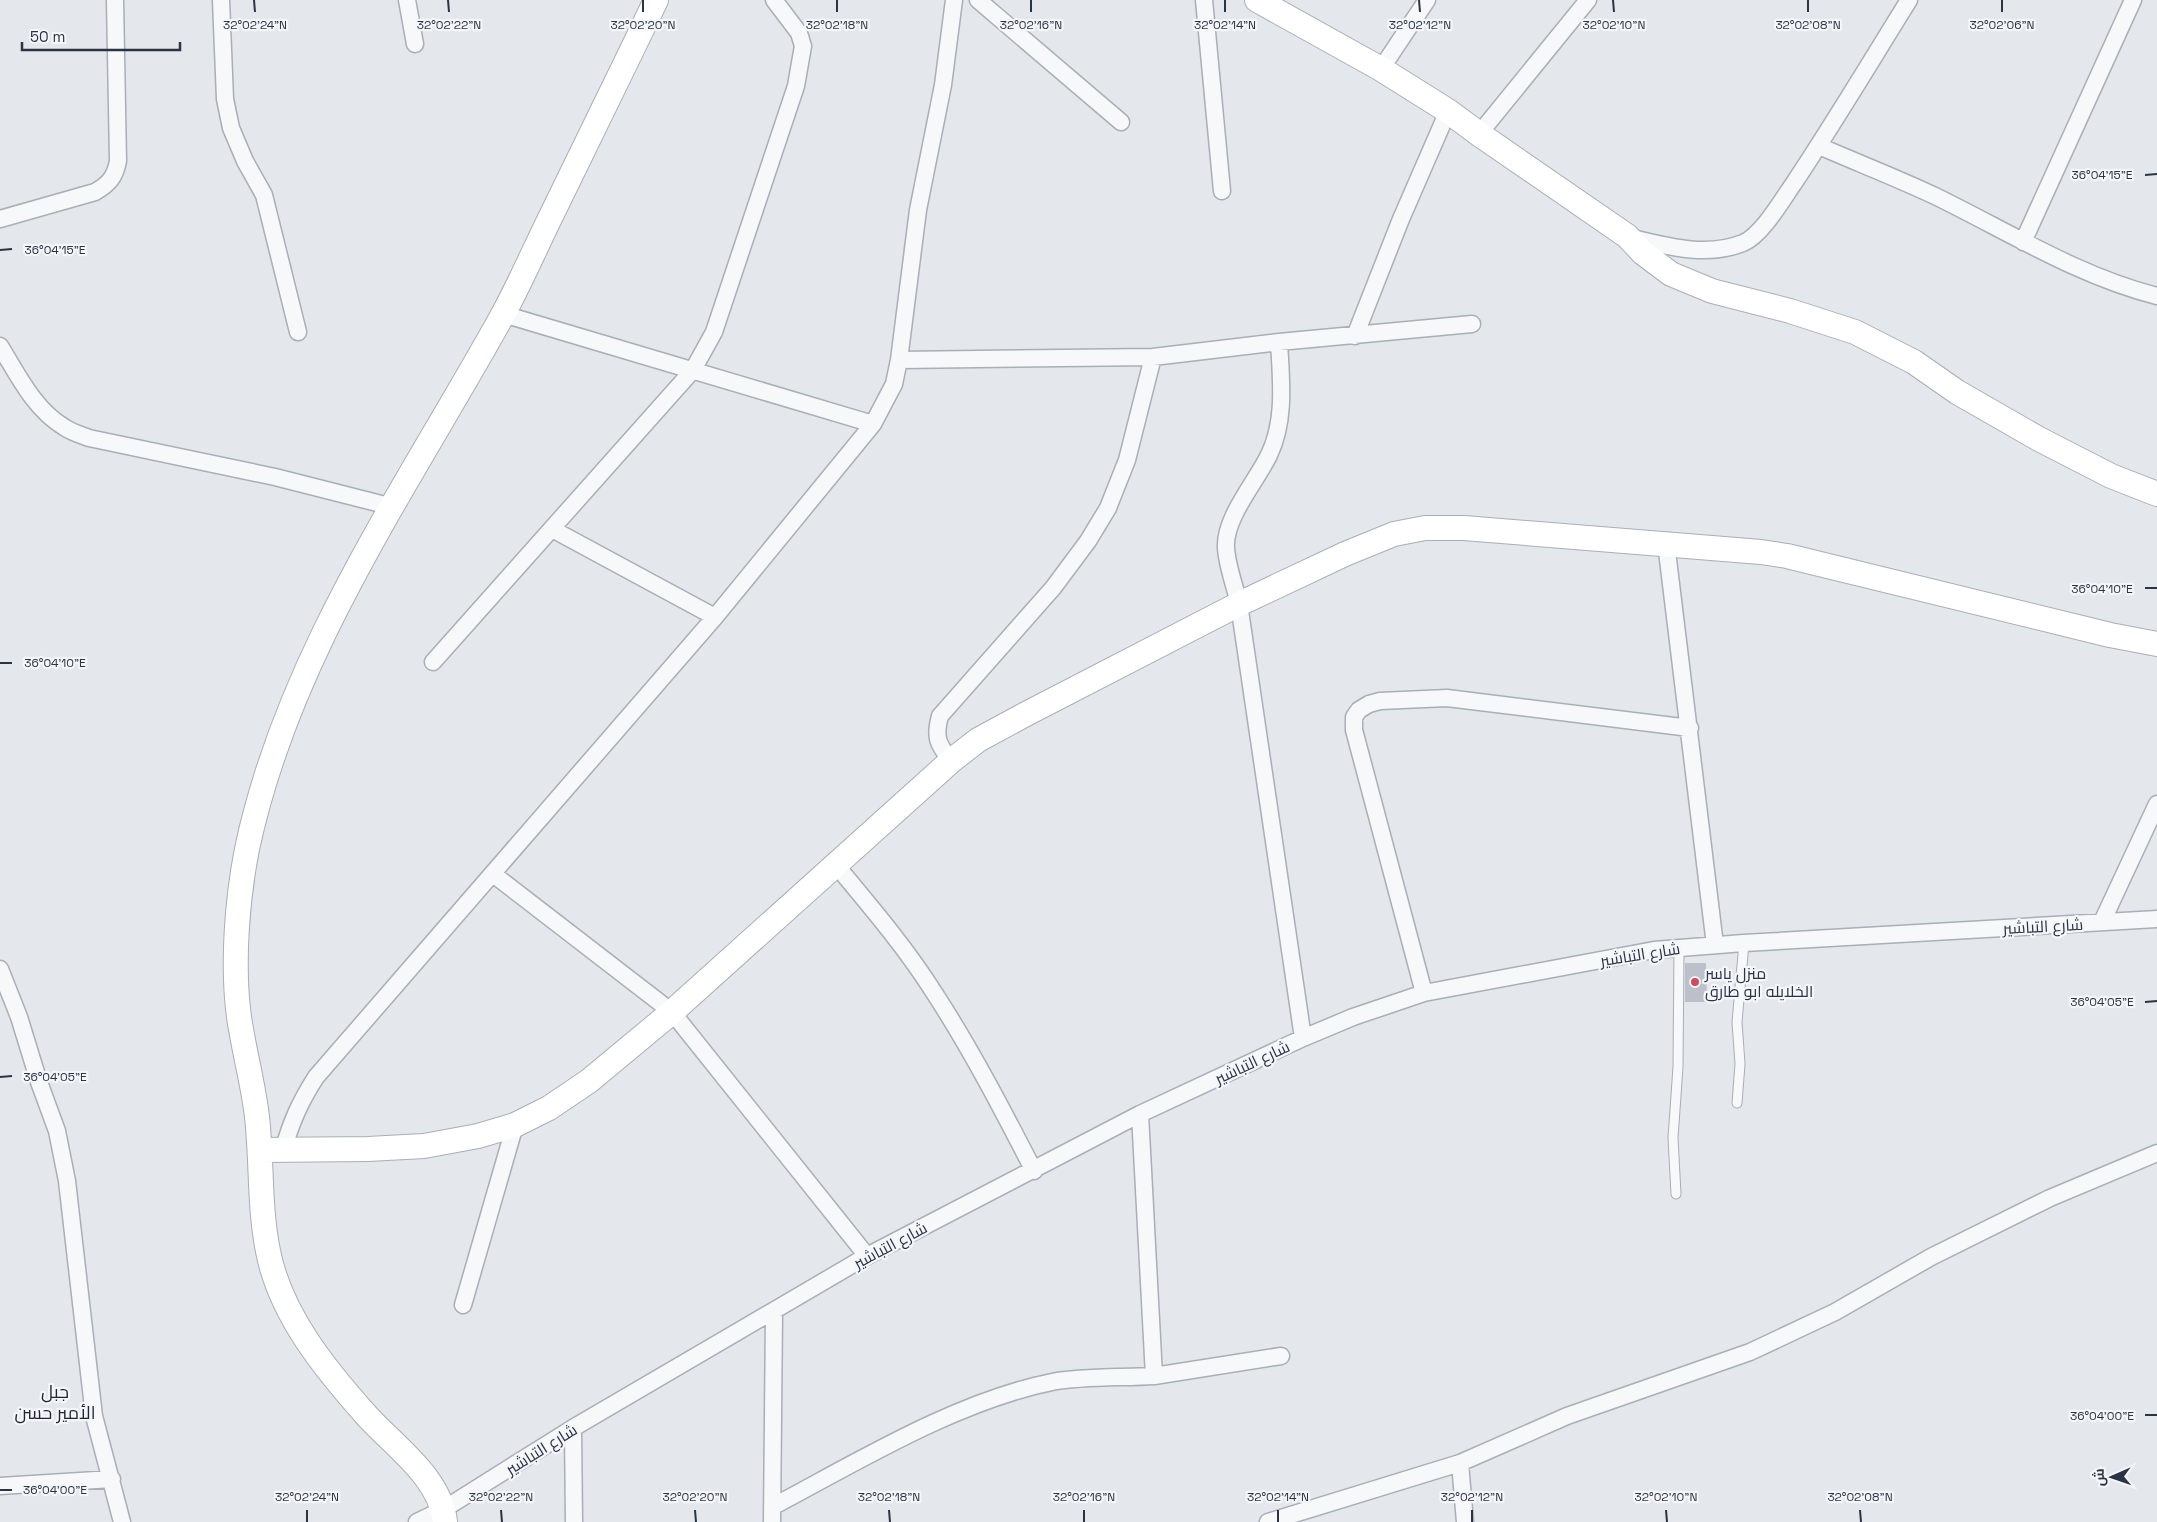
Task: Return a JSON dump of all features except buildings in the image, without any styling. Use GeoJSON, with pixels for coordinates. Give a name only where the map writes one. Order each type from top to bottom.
{"type":"FeatureCollection","features":[{"type":"Feature","properties":{"kind":"street"},"geometry":{"type":"LineString","coordinates":[[0,219],[95,192],[109,184],[116,172],[118,160],[115,0]]}},
{"type":"Feature","properties":{"kind":"street"},"geometry":{"type":"LineString","coordinates":[[221,0],[225,99],[231,128],[245,161],[264,195],[298,332]]}},
{"type":"Feature","properties":{"kind":"street"},"geometry":{"type":"LineString","coordinates":[[407,0],[416,44]]}},
{"type":"Feature","properties":{"kind":"street"},"geometry":{"type":"LineString","coordinates":[[272,1151],[256,1104],[239,1015],[236,973],[240,906],[247,851],[269,768],[306,672],[347,588],[503,314],[656,0]]}},
{"type":"Feature","properties":{"kind":"street"},"geometry":{"type":"LineString","coordinates":[[433,662],[693,370],[714,332],[796,86],[803,46],[799,33],[774,0]]}},
{"type":"Feature","properties":{"kind":"street"},"geometry":{"type":"LineString","coordinates":[[445,1515],[421,1470],[368,1417],[300,1330],[274,1276],[268,1250],[263,1212],[272,1151],[291,1122],[302,1099],[316,1077],[716,617],[873,424],[894,384],[899,360],[918,210],[943,85],[954,0]]}},
{"type":"Feature","properties":{"kind":"street"},"geometry":{"type":"LineString","coordinates":[[978,0],[1121,122]]}},
{"type":"Feature","properties":{"kind":"street"},"geometry":{"type":"LineString","coordinates":[[1204,0],[1222,191]]}},
{"type":"Feature","properties":{"kind":"street"},"geometry":{"type":"LineString","coordinates":[[1257,0],[1381,68],[1448,111],[1626,236],[1671,274],[1712,291],[1790,310],[1855,332],[1914,362],[1957,392],[2039,439],[2111,476],[2157,494]]}},
{"type":"Feature","properties":{"kind":"street"},"geometry":{"type":"LineString","coordinates":[[1381,68],[1427,0]]}},
{"type":"Feature","properties":{"kind":"street"},"geometry":{"type":"LineString","coordinates":[[1479,134],[1588,0]]}},
{"type":"Feature","properties":{"kind":"street"},"geometry":{"type":"LineString","coordinates":[[1626,236],[1684,250],[1721,249],[1745,242],[1768,221],[1819,146],[1909,0]]}},
{"type":"Feature","properties":{"kind":"street"},"geometry":{"type":"LineString","coordinates":[[2023,242],[2133,0]]}},
{"type":"Feature","properties":{"kind":"street"},"geometry":{"type":"LineString","coordinates":[[1355,336],[1401,219],[1448,111]]}},
{"type":"Feature","properties":{"kind":"street"},"geometry":{"type":"LineString","coordinates":[[1819,146],[1934,196],[2023,242],[2125,288],[2157,296]]}},
{"type":"Feature","properties":{"kind":"street"},"geometry":{"type":"LineString","coordinates":[[503,314],[873,424]]}},
{"type":"Feature","properties":{"kind":"street"},"geometry":{"type":"LineString","coordinates":[[899,360],[1153,357],[1279,342],[1472,324]]}},
{"type":"Feature","properties":{"kind":"street"},"geometry":{"type":"LineString","coordinates":[[1279,342],[1282,389],[1279,424],[1270,454],[1230,525],[1226,547],[1239,604],[1303,1038]]}},
{"type":"Feature","properties":{"kind":"street"},"geometry":{"type":"LineString","coordinates":[[0,346],[28,392],[43,410],[64,427],[89,438],[275,477],[393,507]]}},
{"type":"Feature","properties":{"kind":"street"},"geometry":{"type":"LineString","coordinates":[[951,761],[938,743],[937,726],[940,716],[1054,588],[1088,541],[1108,508],[1127,460],[1153,357]]}},
{"type":"Feature","properties":{"kind":"street"},"geometry":{"type":"LineString","coordinates":[[272,1151],[424,1146],[478,1136],[515,1125],[549,1108],[589,1081],[672,1012],[951,761],[978,740],[1239,604],[1394,534],[1425,528],[1464,528],[1761,552],[1787,556],[2110,635],[2157,644]]}},
{"type":"Feature","properties":{"kind":"street"},"geometry":{"type":"LineString","coordinates":[[552,529],[716,617]]}},
{"type":"Feature","properties":{"kind":"street"},"geometry":{"type":"LineString","coordinates":[[1666,543],[1715,945]]}},
{"type":"Feature","properties":{"kind":"street"},"geometry":{"type":"LineString","coordinates":[[1424,993],[1354,730],[1354,717],[1359,710],[1368,704],[1380,701],[1447,698],[1690,728]]}},
{"type":"Feature","properties":{"kind":"street"},"geometry":{"type":"LineString","coordinates":[[2102,922],[2157,804]]}},
{"type":"Feature","properties":{"kind":"street"},"geometry":{"type":"LineString","coordinates":[[836,864],[907,952],[936,995],[989,1086],[1034,1171]]}},
{"type":"Feature","properties":{"kind":"street"},"geometry":{"type":"LineString","coordinates":[[493,874],[672,1012],[867,1256]]}},
{"type":"Feature","properties":{"kind":"street","name":"شارع التباشير"},"geometry":{"type":"LineString","coordinates":[[417,1522],[445,1515],[573,1428],[867,1256],[1034,1171],[1140,1114],[1303,1038],[1353,1017],[1424,993],[1654,950],[2157,919]]}},
{"type":"Feature","properties":{"kind":"street"},"geometry":{"type":"LineString","coordinates":[[0,969],[19,1017],[39,1082],[57,1131],[67,1181],[94,1416],[122,1522]]}},
{"type":"Feature","properties":{"kind":"street"},"geometry":{"type":"LineString","coordinates":[[1140,1114],[1154,1376]]}},
{"type":"Feature","properties":{"kind":"street"},"geometry":{"type":"LineString","coordinates":[[463,1305],[515,1125]]}},
{"type":"Feature","properties":{"kind":"street"},"geometry":{"type":"LineString","coordinates":[[1268,1522],[1460,1463],[1568,1416],[1750,1352],[1835,1312],[1931,1257],[2050,1198],[2157,1153]]}},
{"type":"Feature","properties":{"kind":"street"},"geometry":{"type":"LineString","coordinates":[[772,1514],[774,1312]]}},
{"type":"Feature","properties":{"kind":"street"},"geometry":{"type":"LineString","coordinates":[[772,1514],[884,1447],[983,1403],[1053,1382],[1154,1376],[1280,1356]]}},
{"type":"Feature","properties":{"kind":"street"},"geometry":{"type":"LineString","coordinates":[[573,1428],[574,1522]]}},
{"type":"Feature","properties":{"kind":"street"},"geometry":{"type":"LineString","coordinates":[[1460,1463],[1465,1522]]}},
{"type":"Feature","properties":{"kind":"street"},"geometry":{"type":"LineString","coordinates":[[0,1486],[112,1479]]}},
{"type":"Feature","properties":{"kind":"lane"},"geometry":{"type":"LineString","coordinates":[[1737,1103],[1740,1064],[1737,1022],[1744,943]]}},
{"type":"Feature","properties":{"kind":"lane"},"geometry":{"type":"LineString","coordinates":[[1676,1194],[1673,1138],[1678,1067],[1679,948]]}},
{"type":"Feature","properties":{"kind":"place","name":"منزل ياسر الخلايله ابو طارق"},"geometry":{"type":"Point","coordinates":[1695,982]}},
{"type":"Feature","properties":{"kind":"district","name":"جبل الأمير حسن"},"geometry":{"type":"Point","coordinates":[55,1402]}}]}
